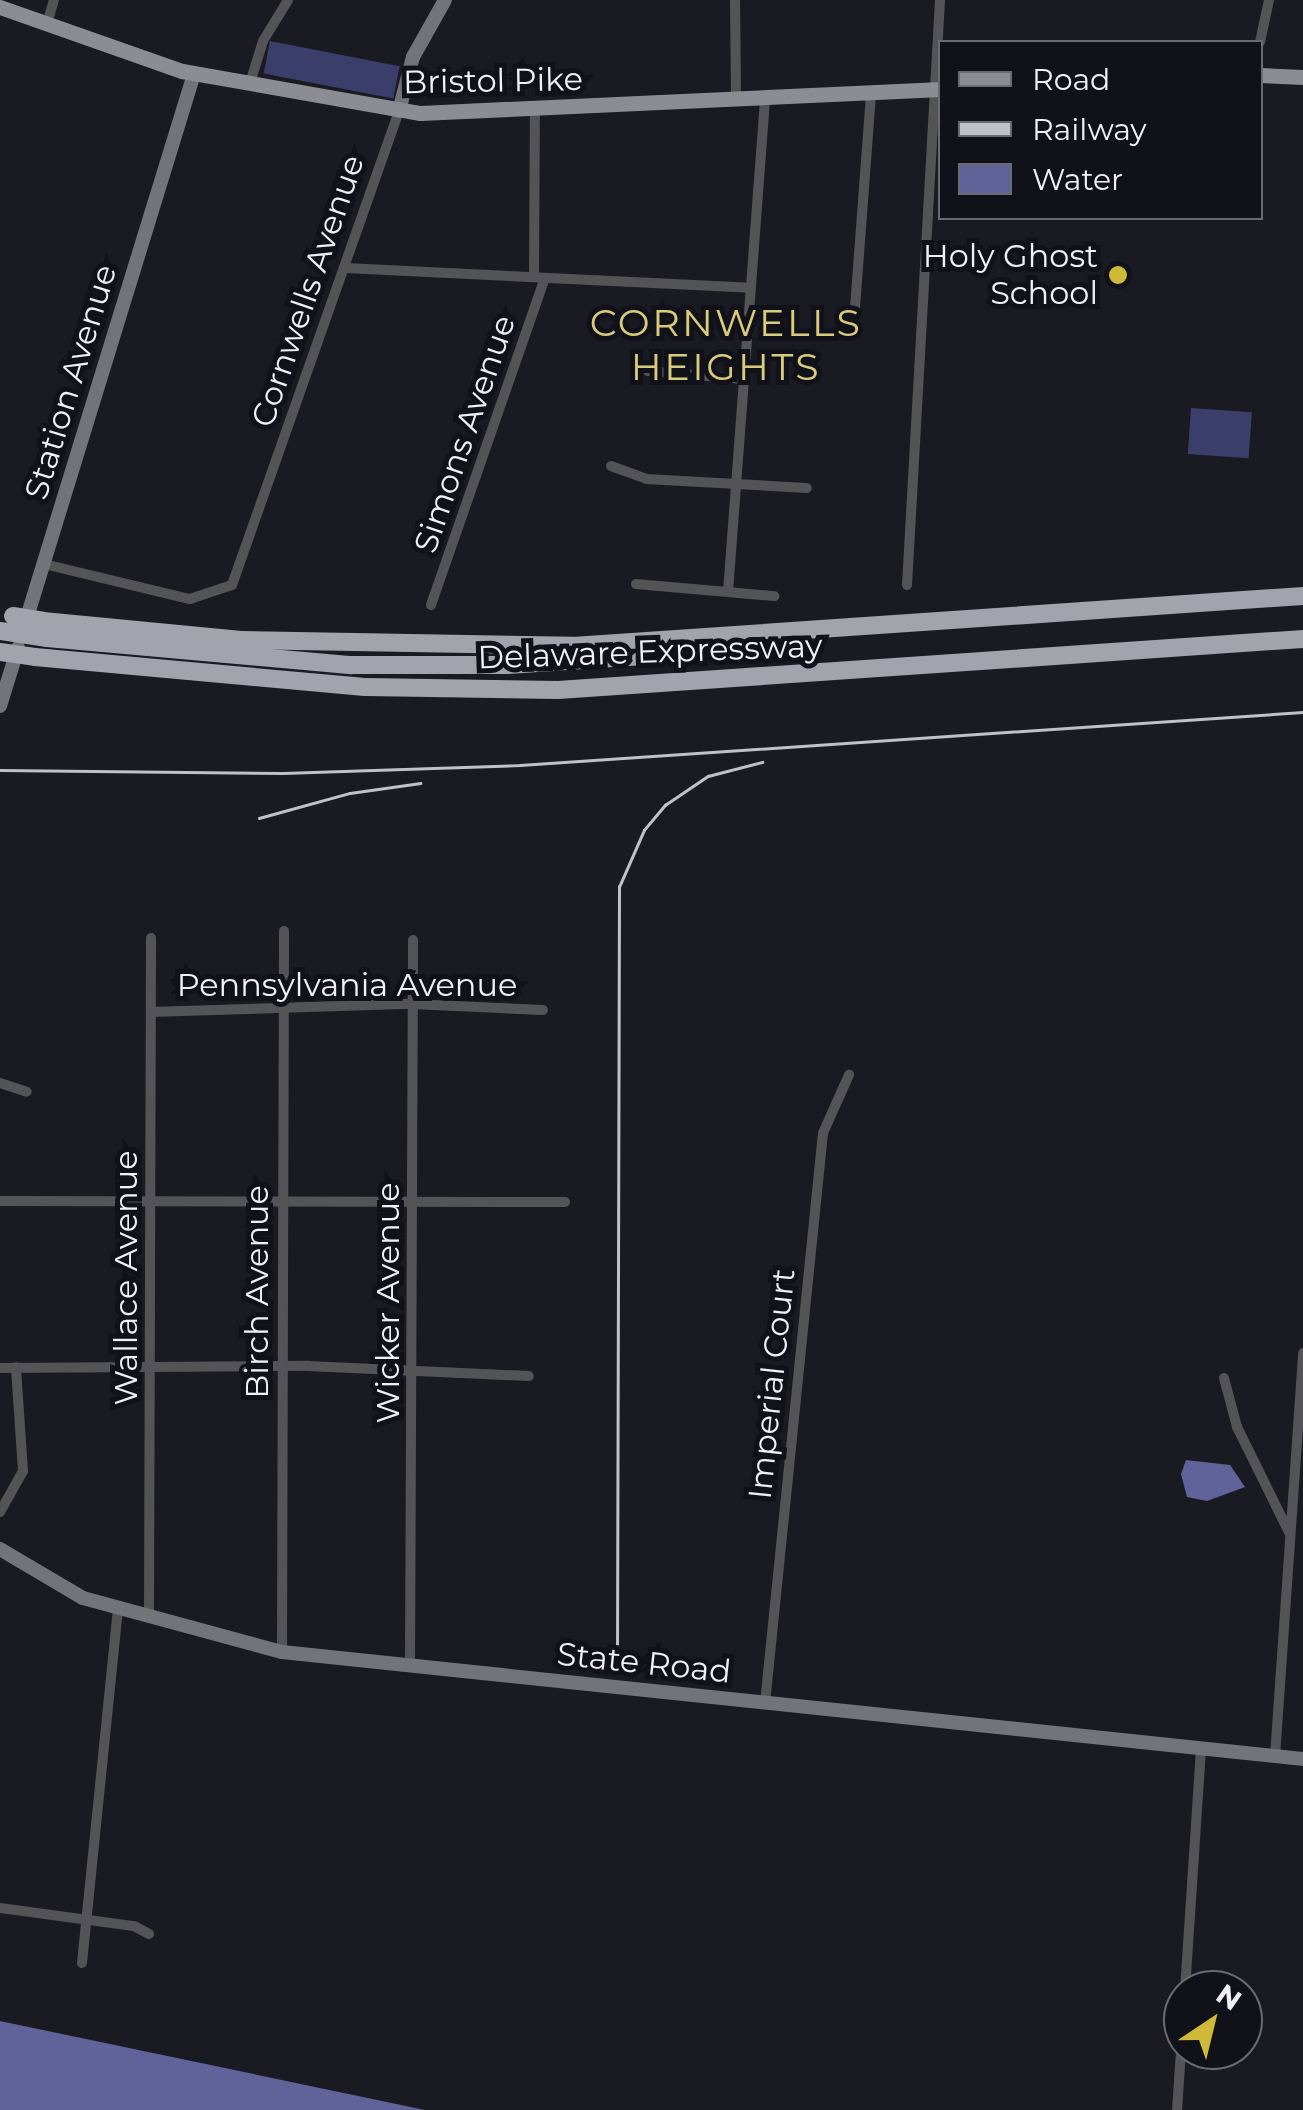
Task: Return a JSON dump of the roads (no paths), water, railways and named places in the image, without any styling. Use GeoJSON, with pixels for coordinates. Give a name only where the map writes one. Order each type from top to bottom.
{"type":"FeatureCollection","features":[{"type":"Feature","properties":{"kind":"highway"},"geometry":{"type":"LineString","coordinates":[[0,631],[45,629],[252,660],[452,666],[860,640],[927,624],[1303,596]]}},
{"type":"Feature","properties":{"kind":"highway"},"geometry":{"type":"LineString","coordinates":[[6,615],[45,629]]}},
{"type":"Feature","properties":{"kind":"highway","name":"Delaware Expressway"},"geometry":{"type":"LineString","coordinates":[[0,652],[365,687],[558,690],[1303,639]]}},
{"type":"Feature","properties":{"kind":"main road","name":"Cornwells Avenue"},"geometry":{"type":"LineString","coordinates":[[400,111],[413,57],[445,0]]}},
{"type":"Feature","properties":{"kind":"main road","name":"Bristol Pike"},"geometry":{"type":"LineString","coordinates":[[0,6],[194,74],[400,111],[535,110],[938,89]]}},
{"type":"Feature","properties":{"kind":"main road","name":"Station Avenue"},"geometry":{"type":"LineString","coordinates":[[0,706],[194,74]]}},
{"type":"Feature","properties":{"kind":"main road"},"geometry":{"type":"LineString","coordinates":[[1263,75],[1303,78]]}},
{"type":"Feature","properties":{"kind":"main road","name":"State Road"},"geometry":{"type":"LineString","coordinates":[[0,1549],[48,1582],[118,1609],[282,1652],[1303,1759]]}},
{"type":"Feature","properties":{"kind":"street"},"geometry":{"type":"LineString","coordinates":[[48,24],[54,0]]}},
{"type":"Feature","properties":{"kind":"street"},"geometry":{"type":"LineString","coordinates":[[250,83],[263,40],[288,0]]}},
{"type":"Feature","properties":{"kind":"street"},"geometry":{"type":"LineString","coordinates":[[735,0],[736,100]]}},
{"type":"Feature","properties":{"kind":"street"},"geometry":{"type":"LineString","coordinates":[[940,0],[940,40]]}},
{"type":"Feature","properties":{"kind":"street"},"geometry":{"type":"LineString","coordinates":[[1260,40],[1269,0]]}},
{"type":"Feature","properties":{"kind":"street"},"geometry":{"type":"LineString","coordinates":[[853,334],[871,92]]}},
{"type":"Feature","properties":{"kind":"street"},"geometry":{"type":"LineString","coordinates":[[728,592],[765,98]]}},
{"type":"Feature","properties":{"kind":"street"},"geometry":{"type":"LineString","coordinates":[[907,585],[938,104]]}},
{"type":"Feature","properties":{"kind":"street","name":"Simons Avenue"},"geometry":{"type":"LineString","coordinates":[[431,606],[539,278],[535,110]]}},
{"type":"Feature","properties":{"kind":"street","name":"Cornwells Avenue"},"geometry":{"type":"LineString","coordinates":[[44,564],[146,592],[199,599],[218,595],[238,577],[400,111]]}},
{"type":"Feature","properties":{"kind":"street"},"geometry":{"type":"LineString","coordinates":[[344,268],[751,288]]}},
{"type":"Feature","properties":{"kind":"street"},"geometry":{"type":"LineString","coordinates":[[648,371],[742,379]]}},
{"type":"Feature","properties":{"kind":"street"},"geometry":{"type":"LineString","coordinates":[[612,466],[646,479],[807,488]]}},
{"type":"Feature","properties":{"kind":"street"},"geometry":{"type":"LineString","coordinates":[[636,584],[774,596]]}},
{"type":"Feature","properties":{"kind":"street","name":"Birch Avenue"},"geometry":{"type":"LineString","coordinates":[[282,1652],[284,932]]}},
{"type":"Feature","properties":{"kind":"street","name":"Wallace Avenue"},"geometry":{"type":"LineString","coordinates":[[150,1618],[151,938]]}},
{"type":"Feature","properties":{"kind":"street","name":"Wicker Avenue"},"geometry":{"type":"LineString","coordinates":[[410,1667],[413,940]]}},
{"type":"Feature","properties":{"kind":"street","name":"Pennsylvania Avenue"},"geometry":{"type":"LineString","coordinates":[[151,1012],[411,1004],[543,1010]]}},
{"type":"Feature","properties":{"kind":"street","name":"Imperial Court"},"geometry":{"type":"LineString","coordinates":[[765,1703],[822,1133],[848,1076]]}},
{"type":"Feature","properties":{"kind":"street"},"geometry":{"type":"LineString","coordinates":[[0,1083],[27,1092]]}},
{"type":"Feature","properties":{"kind":"street"},"geometry":{"type":"LineString","coordinates":[[0,1202],[565,1202]]}},
{"type":"Feature","properties":{"kind":"street"},"geometry":{"type":"LineString","coordinates":[[1275,1756],[1303,1353]]}},
{"type":"Feature","properties":{"kind":"street"},"geometry":{"type":"LineString","coordinates":[[0,1368],[281,1366],[412,1368],[529,1376]]}},
{"type":"Feature","properties":{"kind":"street"},"geometry":{"type":"LineString","coordinates":[[0,1512],[24,1471],[16,1367]]}},
{"type":"Feature","properties":{"kind":"street"},"geometry":{"type":"LineString","coordinates":[[1224,1378],[1237,1427],[1291,1535]]}},
{"type":"Feature","properties":{"kind":"street"},"geometry":{"type":"LineString","coordinates":[[82,1963],[118,1609]]}},
{"type":"Feature","properties":{"kind":"street"},"geometry":{"type":"LineString","coordinates":[[1186,1970],[1202,1748]]}},
{"type":"Feature","properties":{"kind":"street"},"geometry":{"type":"LineString","coordinates":[[0,1908],[86,1918],[149,1934]]}},
{"type":"Feature","properties":{"kind":"street"},"geometry":{"type":"LineString","coordinates":[[1177,2110],[1180,2070]]}},
{"type":"Feature","properties":{"kind":"water"},"geometry":{"type":"Polygon","coordinates":[[[1186,1460],[1230,1465],[1245,1487],[1207,1501],[1187,1497],[1181,1474],[1186,1460]]]}},
{"type":"Feature","properties":{"kind":"water"},"geometry":{"type":"Polygon","coordinates":[[[0,2021],[425,2110],[0,2110],[0,2021]]]}},
{"type":"Feature","properties":{"kind":"railway"},"geometry":{"type":"LineString","coordinates":[[0,770],[283,773],[520,765],[1303,712]]}},
{"type":"Feature","properties":{"kind":"railway"},"geometry":{"type":"LineString","coordinates":[[617,1654],[619,887],[644,830],[665,805],[708,776],[762,762]]}},
{"type":"Feature","properties":{"kind":"railway"},"geometry":{"type":"LineString","coordinates":[[259,818],[350,793],[420,783]]}},
{"type":"Feature","properties":{"kind":"place","name":"Holy Ghost School"},"geometry":{"type":"Point","coordinates":[1118,275]}},
{"type":"Feature","properties":{"kind":"district","name":"CORNWELLS HEIGHTS"},"geometry":{"type":"Point","coordinates":[726,344]}}]}
